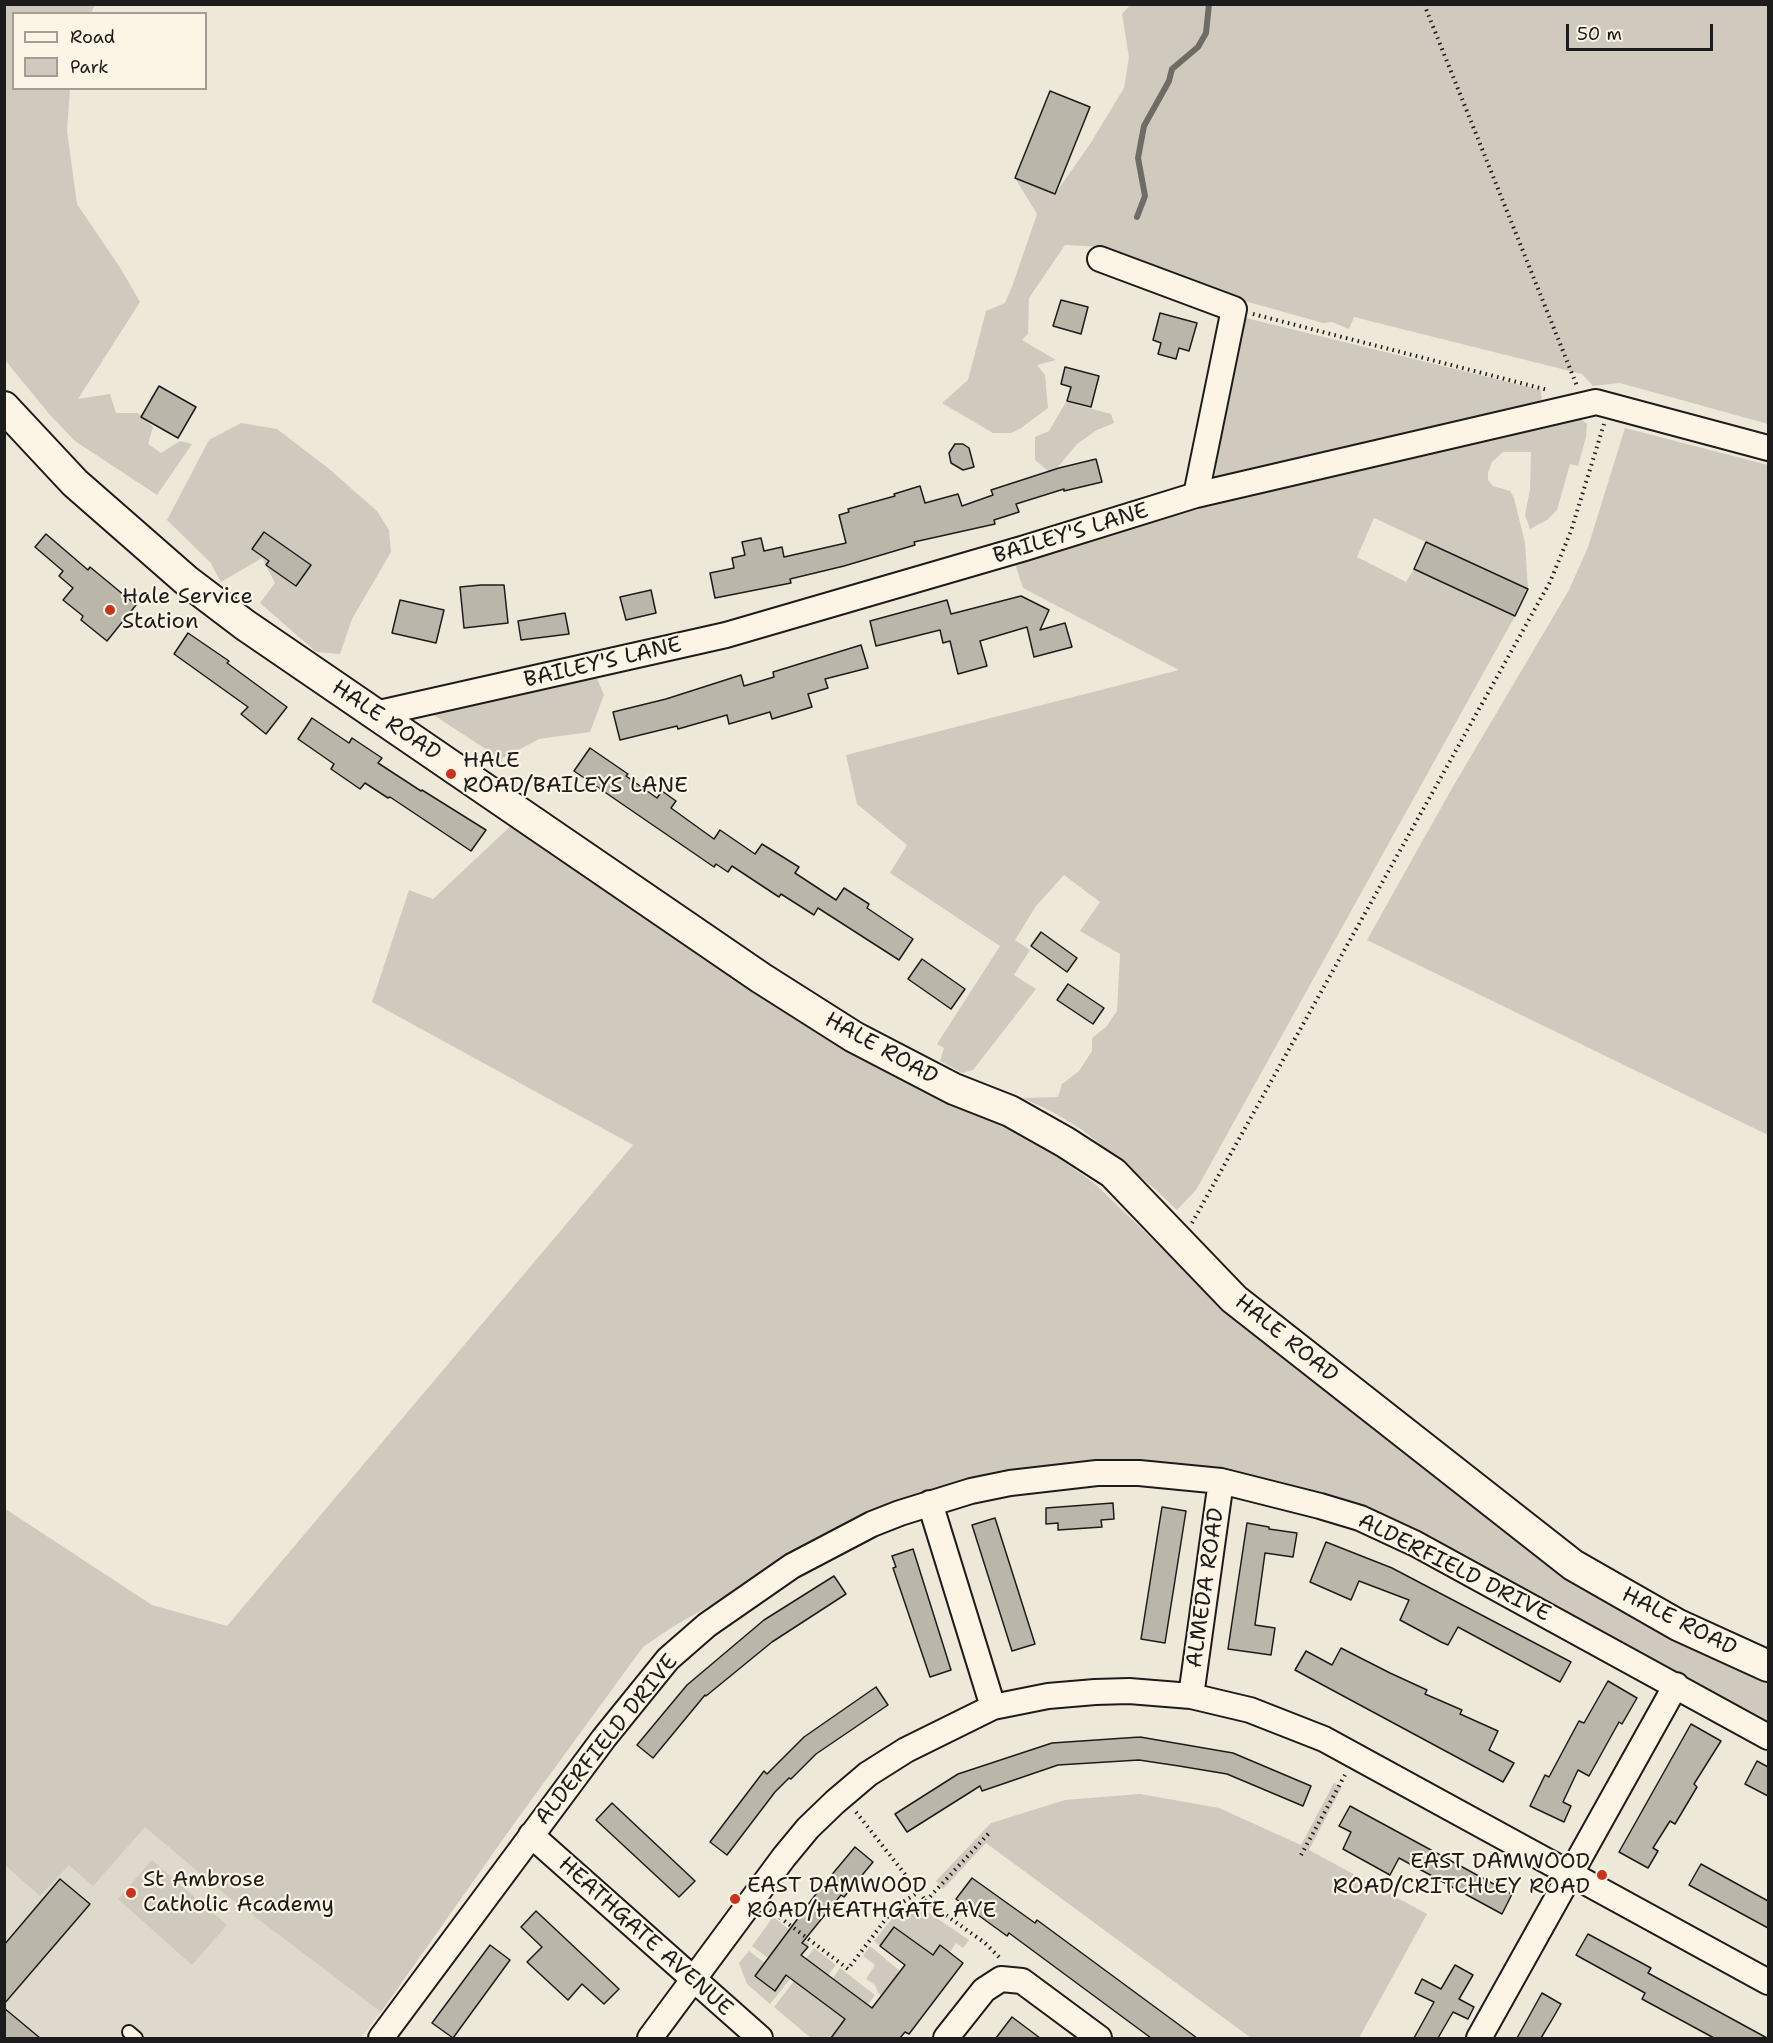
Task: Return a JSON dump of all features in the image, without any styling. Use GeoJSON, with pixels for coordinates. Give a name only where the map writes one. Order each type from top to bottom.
{"type":"FeatureCollection","features":[{"type":"Feature","properties":{"kind":"street"},"geometry":{"type":"LineString","coordinates":[[1101,259],[1234,309],[1196,495]]}},
{"type":"Feature","properties":{"kind":"street","name":"BAILEY'S LANE"},"geometry":{"type":"LineString","coordinates":[[375,714],[726,635],[1025,548],[1196,495],[1595,402],[1768,448]]}},
{"type":"Feature","properties":{"kind":"street","name":"HALE ROAD"},"geometry":{"type":"LineString","coordinates":[[4,407],[75,483],[187,581],[244,625],[761,978],[854,1037],[954,1089],[1010,1111],[1065,1142],[1113,1173],[1234,1299],[1573,1565],[1678,1625],[1768,1666]]}},
{"type":"Feature","properties":{"kind":"street","name":"ALDERFIELD DRIVE"},"geometry":{"type":"LineString","coordinates":[[381,2038],[604,1738],[668,1659],[707,1625],[792,1566],[872,1524],[971,1491],[1010,1483],[1097,1473],[1149,1473],[1221,1480],[1360,1518],[1416,1544],[1768,1737]]}},
{"type":"Feature","properties":{"kind":"street","name":"ALMEDA ROAD"},"geometry":{"type":"LineString","coordinates":[[1191,1696],[1221,1480]]}},
{"type":"Feature","properties":{"kind":"street"},"geometry":{"type":"LineString","coordinates":[[930,1503],[993,1707]]}},
{"type":"Feature","properties":{"kind":"street"},"geometry":{"type":"LineString","coordinates":[[1479,2038],[1676,1685]]}},
{"type":"Feature","properties":{"kind":"street"},"geometry":{"type":"LineString","coordinates":[[650,2038],[753,1897],[808,1828],[868,1774],[906,1750],[993,1707],[1048,1696],[1095,1692],[1128,1691],[1191,1696],[1250,1710],[1324,1740],[1571,1873],[1768,1983]]}},
{"type":"Feature","properties":{"kind":"street","name":"HEATHGATE AVENUE"},"geometry":{"type":"LineString","coordinates":[[531,1835],[760,2038]]}},
{"type":"Feature","properties":{"kind":"street"},"geometry":{"type":"LineString","coordinates":[[946,2038],[984,1990],[1001,1979],[1022,1981],[1099,2038]]}},
{"type":"Feature","properties":{"kind":"path"},"geometry":{"type":"LineString","coordinates":[[1181,1242],[1550,582],[1571,531],[1595,402],[1424,4]]}},
{"type":"Feature","properties":{"kind":"path"},"geometry":{"type":"LineString","coordinates":[[1234,309],[1558,392]]}},
{"type":"Feature","properties":{"kind":"path"},"geometry":{"type":"LineString","coordinates":[[1301,1855],[1355,1755]]}},
{"type":"Feature","properties":{"kind":"path"},"geometry":{"type":"LineString","coordinates":[[842,1796],[926,1901],[985,1943],[1022,1981]]}},
{"type":"Feature","properties":{"kind":"path"},"geometry":{"type":"LineString","coordinates":[[926,1901],[991,1831]]}},
{"type":"Feature","properties":{"kind":"path"},"geometry":{"type":"LineString","coordinates":[[753,1897],[848,1970],[895,1907],[920,1892]]}},
{"type":"Feature","properties":{"kind":"shaded area","name":"St Ambrose Catholic Academy"},"geometry":{"type":"Polygon","coordinates":[[[52,1728],[390,1999],[361,2038],[5,2038],[5,1787],[52,1728]]]}},
{"type":"Feature","properties":{"kind":"green space"},"geometry":{"type":"Polygon","coordinates":[[[4,5],[95,5],[92,12],[12,12],[12,90],[70,90],[67,131],[77,204],[121,269],[140,302],[78,399],[110,394],[116,413],[138,413],[153,427],[148,444],[161,453],[180,441],[192,444],[157,495],[75,441],[50,415],[5,360],[4,5]]]}},
{"type":"Feature","properties":{"kind":"green space"},"geometry":{"type":"Polygon","coordinates":[[[1130,5],[1768,5],[1768,424],[1620,383],[1593,386],[1582,374],[1354,317],[1349,329],[1332,322],[1323,323],[1227,296],[1104,247],[1065,245],[1029,298],[1028,334],[1022,340],[1056,360],[1037,365],[1045,375],[1048,408],[1011,433],[993,433],[942,403],[968,380],[986,311],[1005,303],[1037,214],[1015,178],[1055,194],[1090,144],[1124,88],[1129,57],[1122,14],[1130,5]]]}},
{"type":"Feature","properties":{"kind":"green space"},"geometry":{"type":"Polygon","coordinates":[[[1246,318],[1541,390],[1542,403],[1222,479],[1215,476],[1221,430],[1243,323],[1246,318]]]}},
{"type":"Feature","properties":{"kind":"green space"},"geometry":{"type":"Polygon","coordinates":[[[1066,402],[1111,414],[1114,423],[1097,430],[1077,444],[1052,474],[1035,460],[1035,437],[1049,431],[1066,402]]]}},
{"type":"Feature","properties":{"kind":"green space"},"geometry":{"type":"Polygon","coordinates":[[[1579,418],[1587,424],[1578,466],[1570,464],[1557,510],[1547,520],[1530,529],[1525,515],[1530,489],[1531,452],[1503,452],[1492,462],[1488,472],[1488,480],[1493,486],[1510,491],[1514,498],[1525,543],[1528,589],[1374,518],[1357,557],[1406,582],[1414,569],[1515,616],[1196,1190],[1177,1210],[1155,1189],[1081,1129],[1051,1111],[1022,1098],[1058,1097],[1062,1084],[1079,1071],[1092,1051],[1092,1038],[1106,1027],[1117,1011],[1120,954],[1080,931],[1100,902],[1064,875],[1036,906],[1015,940],[1030,950],[1014,975],[1036,989],[973,1070],[962,1073],[940,1061],[944,1048],[937,1044],[1000,946],[890,873],[907,845],[857,804],[846,755],[1179,670],[1023,588],[1013,558],[1392,458],[1579,418]]]}},
{"type":"Feature","properties":{"kind":"green space"},"geometry":{"type":"Polygon","coordinates":[[[241,423],[277,429],[328,468],[377,511],[389,530],[391,552],[352,619],[340,654],[316,652],[260,603],[275,583],[262,558],[221,582],[210,562],[167,520],[209,440],[241,423]]]}},
{"type":"Feature","properties":{"kind":"green space"},"geometry":{"type":"Polygon","coordinates":[[[1625,428],[1768,465],[1768,1135],[1367,940],[1451,790],[1569,590],[1588,547],[1625,428]]]}},
{"type":"Feature","properties":{"kind":"green space"},"geometry":{"type":"Polygon","coordinates":[[[595,674],[604,695],[590,732],[539,739],[501,759],[432,714],[595,674]]]}},
{"type":"Feature","properties":{"kind":"green space"},"geometry":{"type":"Polygon","coordinates":[[[515,822],[834,1038],[1043,1147],[1094,1183],[1224,1308],[1585,1586],[1768,1678],[1768,1726],[1285,1486],[980,1480],[766,1574],[674,1626],[643,1647],[513,1825],[381,2012],[221,1891],[145,1827],[93,1886],[69,1865],[40,1896],[5,1865],[4,1508],[152,1605],[227,1626],[633,1145],[372,1002],[409,890],[433,899],[515,822]]]}},
{"type":"Feature","properties":{"kind":"green space"},"geometry":{"type":"Polygon","coordinates":[[[1334,1783],[1342,1787],[1309,1850],[1427,1914],[1359,2038],[1251,2038],[986,1843],[943,1889],[936,1881],[991,1823],[1065,1800],[1140,1794],[1219,1808],[1301,1845],[1334,1783]]]}},
{"type":"Feature","properties":{"kind":"green space"},"geometry":{"type":"Polygon","coordinates":[[[152,1860],[227,1925],[192,1965],[118,1899],[152,1860]]]}},
{"type":"Feature","properties":{"kind":"green space"},"geometry":{"type":"Polygon","coordinates":[[[913,1902],[969,1940],[963,1948],[956,1943],[950,1952],[940,1945],[930,1958],[895,1927],[880,1946],[874,1941],[898,1911],[913,1902]]]}},
{"type":"Feature","properties":{"kind":"green space"},"geometry":{"type":"Polygon","coordinates":[[[773,1917],[809,1944],[808,1947],[787,1932],[768,1958],[752,1946],[773,1917]]]}},
{"type":"Feature","properties":{"kind":"green space"},"geometry":{"type":"Polygon","coordinates":[[[870,1946],[900,1971],[882,1996],[875,1985],[866,1979],[875,1965],[863,1956],[870,1946]]]}},
{"type":"Feature","properties":{"kind":"green space"},"geometry":{"type":"Polygon","coordinates":[[[814,1948],[836,1965],[828,1975],[806,1959],[814,1948]]]}},
{"type":"Feature","properties":{"kind":"green space"},"geometry":{"type":"Polygon","coordinates":[[[749,1951],[765,1963],[755,1976],[775,1990],[786,1976],[790,1979],[770,2004],[747,1984],[739,1963],[749,1951]]]}},
{"type":"Feature","properties":{"kind":"green space"},"geometry":{"type":"Polygon","coordinates":[[[840,1968],[875,1995],[868,2005],[833,1978],[840,1968]]]}},
{"type":"Feature","properties":{"kind":"green space"},"geometry":{"type":"Polygon","coordinates":[[[794,1981],[845,2019],[835,2033],[842,2038],[811,2038],[774,2007],[794,1981]]]}},
{"type":"Feature","properties":{"kind":"building"},"geometry":{"type":"Polygon","coordinates":[[[1050,91],[1090,107],[1055,194],[1015,178],[1050,91]]]}},
{"type":"Feature","properties":{"kind":"building"},"geometry":{"type":"Polygon","coordinates":[[[1061,300],[1088,307],[1081,334],[1053,326],[1061,300]]]}},
{"type":"Feature","properties":{"kind":"building"},"geometry":{"type":"Polygon","coordinates":[[[1160,313],[1197,323],[1189,351],[1179,348],[1176,359],[1158,354],[1161,343],[1153,340],[1160,313]]]}},
{"type":"Feature","properties":{"kind":"building"},"geometry":{"type":"Polygon","coordinates":[[[1065,367],[1099,376],[1091,407],[1067,401],[1071,387],[1061,384],[1065,367]]]}},
{"type":"Feature","properties":{"kind":"building"},"geometry":{"type":"Polygon","coordinates":[[[159,386],[196,407],[178,438],[141,417],[159,386]]]}},
{"type":"Feature","properties":{"kind":"building"},"geometry":{"type":"Polygon","coordinates":[[[955,444],[963,444],[969,448],[974,467],[963,470],[951,463],[949,453],[955,444]]]}},
{"type":"Feature","properties":{"kind":"building"},"geometry":{"type":"Polygon","coordinates":[[[1096,459],[1102,482],[1064,491],[1064,489],[1016,504],[1019,512],[994,520],[995,524],[914,542],[915,545],[790,579],[791,583],[715,598],[710,573],[734,568],[732,558],[745,555],[742,542],[761,538],[764,551],[782,547],[784,557],[846,543],[839,515],[849,512],[848,509],[895,496],[894,494],[920,486],[925,503],[958,494],[962,506],[993,495],[991,490],[1059,468],[1096,459]]]}},
{"type":"Feature","properties":{"kind":"building"},"geometry":{"type":"Polygon","coordinates":[[[264,532],[311,565],[296,586],[266,565],[269,561],[252,549],[264,532]]]}},
{"type":"Feature","properties":{"kind":"building"},"geometry":{"type":"Polygon","coordinates":[[[46,534],[88,570],[90,567],[136,605],[107,641],[81,620],[83,616],[63,600],[73,588],[59,576],[63,571],[35,547],[46,534]]]}},
{"type":"Feature","properties":{"kind":"building"},"geometry":{"type":"Polygon","coordinates":[[[1426,542],[1528,589],[1515,616],[1414,569],[1426,542]]]}},
{"type":"Feature","properties":{"kind":"building"},"geometry":{"type":"Polygon","coordinates":[[[504,585],[508,623],[464,628],[460,587],[504,585]]]}},
{"type":"Feature","properties":{"kind":"building"},"geometry":{"type":"Polygon","coordinates":[[[651,590],[656,613],[626,620],[620,597],[651,590]]]}},
{"type":"Feature","properties":{"kind":"building"},"geometry":{"type":"Polygon","coordinates":[[[1021,596],[1049,610],[1040,630],[1065,623],[1072,647],[1034,657],[1027,627],[980,641],[987,666],[958,674],[950,641],[943,643],[940,630],[876,646],[870,621],[947,600],[951,614],[1021,596]]]}},
{"type":"Feature","properties":{"kind":"building"},"geometry":{"type":"Polygon","coordinates":[[[400,600],[444,610],[436,643],[392,633],[400,600]]]}},
{"type":"Feature","properties":{"kind":"building"},"geometry":{"type":"Polygon","coordinates":[[[565,613],[569,634],[521,640],[518,621],[565,613]]]}},
{"type":"Feature","properties":{"kind":"building"},"geometry":{"type":"Polygon","coordinates":[[[188,633],[229,661],[227,663],[287,707],[266,734],[241,714],[248,707],[174,654],[188,633]]]}},
{"type":"Feature","properties":{"kind":"building"},"geometry":{"type":"Polygon","coordinates":[[[861,645],[868,668],[825,679],[828,688],[808,694],[812,707],[772,719],[770,712],[729,724],[727,715],[678,729],[677,726],[620,740],[613,712],[666,699],[741,675],[744,686],[774,677],[773,672],[861,645]]]}},
{"type":"Feature","properties":{"kind":"building"},"geometry":{"type":"Polygon","coordinates":[[[312,718],[349,743],[352,738],[382,758],[378,763],[486,830],[471,851],[390,797],[388,798],[365,783],[360,789],[331,769],[334,764],[298,739],[312,718]]]}},
{"type":"Feature","properties":{"kind":"building"},"geometry":{"type":"Polygon","coordinates":[[[590,748],[628,774],[626,776],[657,798],[662,791],[676,801],[671,808],[714,839],[720,830],[755,854],[762,844],[799,867],[795,873],[836,900],[844,888],[869,904],[867,908],[913,939],[899,960],[818,908],[814,915],[781,894],[779,897],[732,866],[728,872],[716,864],[714,867],[574,771],[590,748]]]}},
{"type":"Feature","properties":{"kind":"building"},"geometry":{"type":"Polygon","coordinates":[[[1041,932],[1077,958],[1067,972],[1031,946],[1041,932]]]}},
{"type":"Feature","properties":{"kind":"building"},"geometry":{"type":"Polygon","coordinates":[[[922,959],[965,989],[951,1009],[908,979],[922,959]]]}},
{"type":"Feature","properties":{"kind":"building"},"geometry":{"type":"Polygon","coordinates":[[[1068,984],[1104,1008],[1093,1024],[1057,1000],[1068,984]]]}},
{"type":"Feature","properties":{"kind":"building"},"geometry":{"type":"Polygon","coordinates":[[[1113,1503],[1114,1519],[1101,1520],[1102,1527],[1058,1530],[1058,1523],[1046,1524],[1046,1508],[1113,1503]]]}},
{"type":"Feature","properties":{"kind":"building"},"geometry":{"type":"Polygon","coordinates":[[[1162,1507],[1186,1511],[1165,1643],[1141,1639],[1162,1507]]]}},
{"type":"Feature","properties":{"kind":"building"},"geometry":{"type":"Polygon","coordinates":[[[995,1518],[1035,1644],[1012,1651],[972,1525],[995,1518]]]}},
{"type":"Feature","properties":{"kind":"building"},"geometry":{"type":"Polygon","coordinates":[[[1247,1523],[1297,1533],[1293,1557],[1265,1553],[1255,1625],[1275,1628],[1271,1655],[1228,1649],[1247,1523]]]}},
{"type":"Feature","properties":{"kind":"building"},"geometry":{"type":"Polygon","coordinates":[[[1326,1542],[1392,1568],[1571,1662],[1560,1682],[1458,1627],[1448,1645],[1400,1620],[1409,1600],[1359,1581],[1351,1600],[1310,1582],[1326,1542]]]}},
{"type":"Feature","properties":{"kind":"building"},"geometry":{"type":"Polygon","coordinates":[[[913,1549],[951,1670],[930,1677],[893,1568],[896,1567],[892,1556],[913,1549]]]}},
{"type":"Feature","properties":{"kind":"building"},"geometry":{"type":"Polygon","coordinates":[[[834,1576],[846,1594],[772,1642],[705,1695],[653,1758],[637,1745],[687,1685],[764,1620],[834,1576]]]}},
{"type":"Feature","properties":{"kind":"building"},"geometry":{"type":"Polygon","coordinates":[[[1341,1648],[1427,1690],[1425,1694],[1462,1710],[1460,1714],[1498,1731],[1489,1750],[1514,1763],[1503,1782],[1295,1670],[1306,1651],[1332,1665],[1341,1648]]]}},
{"type":"Feature","properties":{"kind":"building"},"geometry":{"type":"Polygon","coordinates":[[[1608,1681],[1637,1698],[1622,1724],[1619,1722],[1589,1776],[1578,1770],[1563,1802],[1571,1806],[1564,1822],[1530,1806],[1545,1775],[1549,1777],[1579,1721],[1584,1723],[1608,1681]]]}},
{"type":"Feature","properties":{"kind":"building"},"geometry":{"type":"Polygon","coordinates":[[[876,1687],[888,1705],[816,1754],[791,1779],[789,1778],[775,1792],[727,1855],[710,1842],[764,1771],[767,1774],[804,1737],[876,1687]]]}},
{"type":"Feature","properties":{"kind":"building"},"geometry":{"type":"Polygon","coordinates":[[[1691,1724],[1721,1741],[1694,1784],[1697,1787],[1675,1824],[1670,1821],[1653,1848],[1658,1851],[1648,1868],[1619,1852],[1691,1724]]]}},
{"type":"Feature","properties":{"kind":"building"},"geometry":{"type":"Polygon","coordinates":[[[1140,1737],[1233,1753],[1311,1786],[1303,1806],[1227,1774],[1139,1760],[1058,1765],[982,1791],[980,1786],[907,1832],[895,1814],[958,1774],[1052,1743],[1140,1737]]]}},
{"type":"Feature","properties":{"kind":"building"},"geometry":{"type":"Polygon","coordinates":[[[1757,1761],[1768,1767],[1768,1796],[1745,1784],[1757,1761]]]}},
{"type":"Feature","properties":{"kind":"building"},"geometry":{"type":"Polygon","coordinates":[[[612,1803],[695,1881],[679,1897],[596,1820],[612,1803]]]}},
{"type":"Feature","properties":{"kind":"building"},"geometry":{"type":"Polygon","coordinates":[[[1350,1806],[1512,1894],[1502,1914],[1399,1858],[1390,1875],[1343,1849],[1351,1832],[1339,1826],[1350,1806]]]}},
{"type":"Feature","properties":{"kind":"building"},"geometry":{"type":"Polygon","coordinates":[[[855,1847],[873,1862],[844,1897],[841,1895],[802,1943],[808,1947],[801,1955],[872,2008],[905,1965],[880,1946],[894,1927],[933,1955],[940,1945],[963,1963],[909,2034],[905,2032],[900,2038],[831,2038],[845,2019],[786,1975],[775,1991],[755,1976],[819,1890],[855,1847]]]}},
{"type":"Feature","properties":{"kind":"building"},"geometry":{"type":"Polygon","coordinates":[[[1701,1864],[1768,1901],[1768,1928],[1689,1885],[1701,1864]]]}},
{"type":"Feature","properties":{"kind":"building"},"geometry":{"type":"Polygon","coordinates":[[[972,1878],[1035,1923],[1037,1920],[1197,2038],[1151,2038],[1009,1933],[1007,1936],[956,1899],[972,1878]]]}},
{"type":"Feature","properties":{"kind":"building"},"geometry":{"type":"Polygon","coordinates":[[[60,1879],[90,1904],[4,2004],[4,1945],[60,1879]]]}},
{"type":"Feature","properties":{"kind":"building"},"geometry":{"type":"Polygon","coordinates":[[[536,1911],[619,1989],[604,2004],[582,1984],[568,2000],[527,1962],[542,1947],[521,1927],[536,1911]]]}},
{"type":"Feature","properties":{"kind":"building"},"geometry":{"type":"Polygon","coordinates":[[[1588,1934],[1651,1968],[1648,1973],[1767,2038],[1714,2038],[1642,1999],[1645,1993],[1576,1955],[1588,1934]]]}},
{"type":"Feature","properties":{"kind":"building"},"geometry":{"type":"Polygon","coordinates":[[[490,1945],[510,1960],[453,2038],[432,2023],[490,1945]]]}},
{"type":"Feature","properties":{"kind":"building"},"geometry":{"type":"Polygon","coordinates":[[[1455,1965],[1473,1975],[1459,1999],[1474,2007],[1468,2019],[1453,2012],[1438,2038],[1414,2038],[1434,2002],[1415,1993],[1422,1979],[1441,1989],[1455,1965]]]}},
{"type":"Feature","properties":{"kind":"building"},"geometry":{"type":"Polygon","coordinates":[[[1542,1993],[1561,2004],[1541,2038],[1517,2038],[1542,1993]]]}},
{"type":"Feature","properties":{"kind":"building"},"geometry":{"type":"Polygon","coordinates":[[[4,2008],[40,2038],[4,2038],[4,2008]]]}},
{"type":"Feature","properties":{"kind":"building"},"geometry":{"type":"Polygon","coordinates":[[[1012,2017],[1040,2038],[996,2038],[1012,2017]]]}},
{"type":"Feature","properties":{"kind":"waterway"},"geometry":{"type":"LineString","coordinates":[[1137,217],[1145,196],[1138,158],[1144,126],[1169,81],[1172,69],[1198,47],[1206,33],[1209,4]]}},
{"type":"Feature","properties":{"kind":"place","name":"Hale Service Station"},"geometry":{"type":"Point","coordinates":[110,610]}},
{"type":"Feature","properties":{"kind":"place","name":"HALE ROAD/BAILEYS LANE"},"geometry":{"type":"Point","coordinates":[451,774]}},
{"type":"Feature","properties":{"kind":"place","name":"EAST DAMWOOD ROAD/CRITCHLEY ROAD"},"geometry":{"type":"Point","coordinates":[1602,1875]}},
{"type":"Feature","properties":{"kind":"place","name":"St Ambrose Catholic Academy"},"geometry":{"type":"Point","coordinates":[131,1893]}},
{"type":"Feature","properties":{"kind":"place","name":"EAST DAMWOOD ROAD/HEATHGATE AVE"},"geometry":{"type":"Point","coordinates":[735,1899]}}]}
